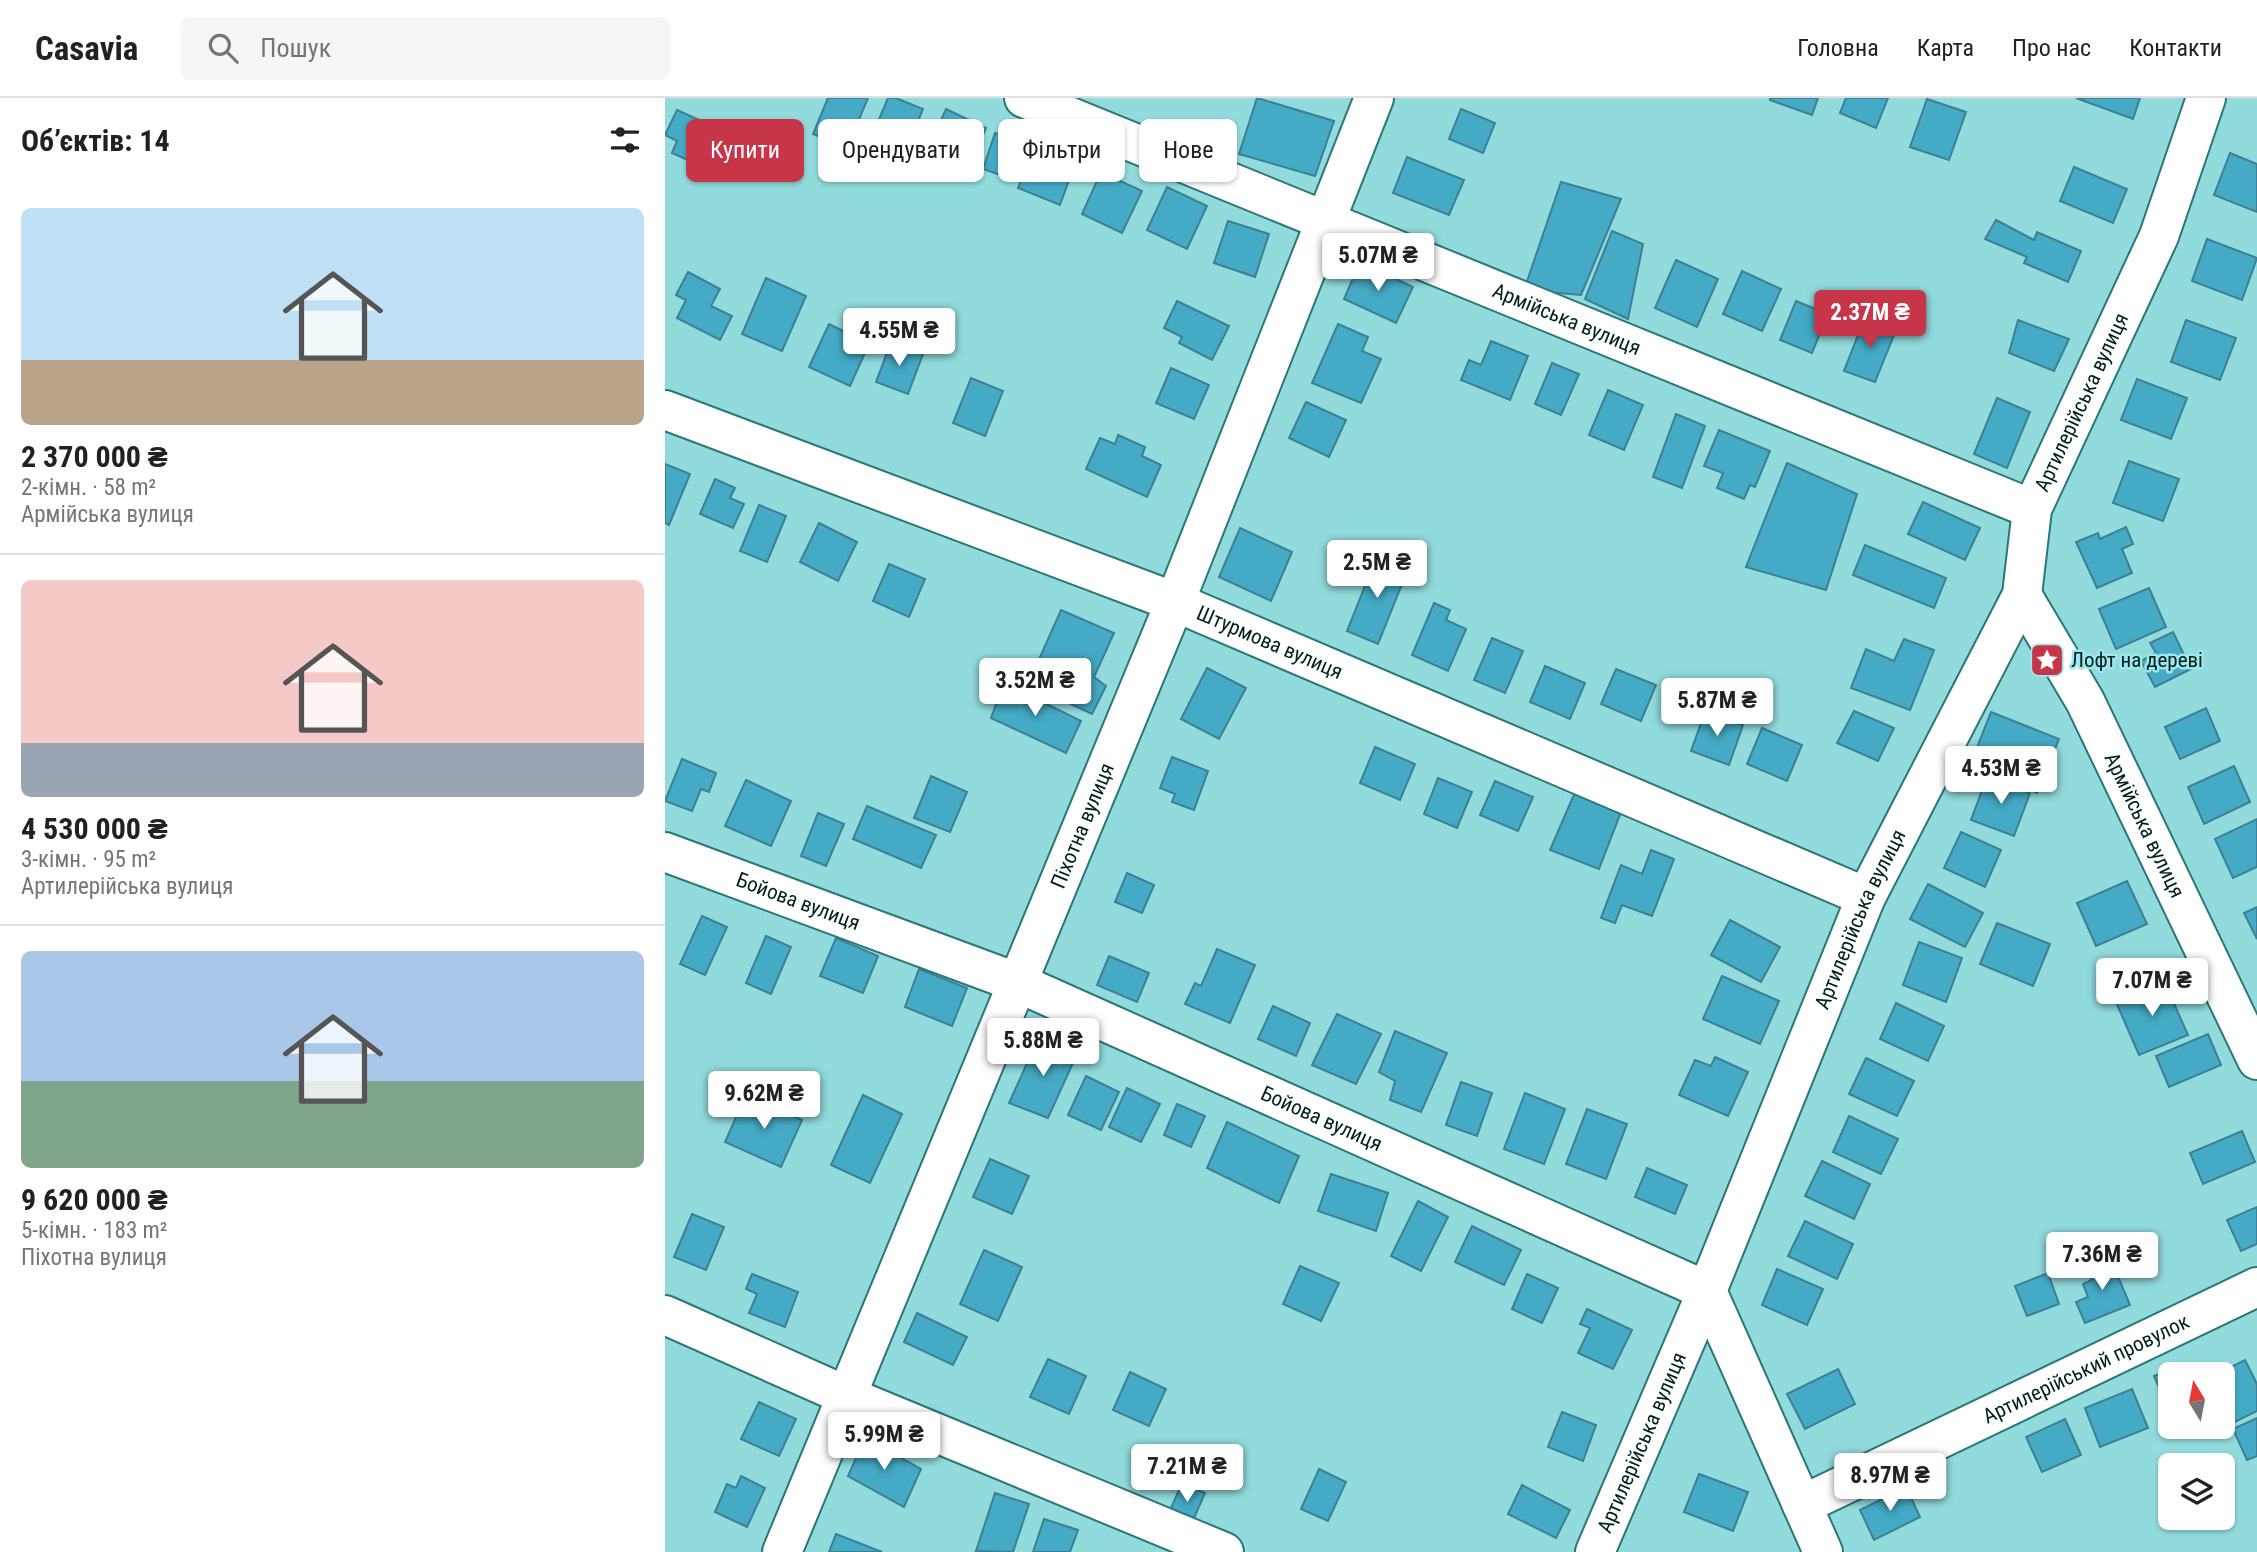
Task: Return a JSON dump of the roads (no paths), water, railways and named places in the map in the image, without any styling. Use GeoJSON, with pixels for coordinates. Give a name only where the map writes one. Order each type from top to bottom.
{"type":"FeatureCollection","features":[{"type":"Feature","properties":{"kind":"street","name":"Армійська вулиця"},"geometry":{"type":"LineString","coordinates":[[1024,98],[2032,509]]}},
{"type":"Feature","properties":{"kind":"street","name":"Піхотна вулиця"},"geometry":{"type":"LineString","coordinates":[[782,1552],[1175,602],[1374,98]]}},
{"type":"Feature","properties":{"kind":"street","name":"Артилерійська вулиця"},"geometry":{"type":"LineString","coordinates":[[1595,1552],[1707,1291],[1866,897],[2022,596],[2032,509],[2158,236],[2206,98]]}},
{"type":"Feature","properties":{"kind":"street","name":"Штурмова вулиця"},"geometry":{"type":"LineString","coordinates":[[665,410],[1175,602],[1866,897]]}},
{"type":"Feature","properties":{"kind":"street","name":"Армійська вулиця"},"geometry":{"type":"LineString","coordinates":[[2022,596],[2085,701],[2257,1060]]}},
{"type":"Feature","properties":{"kind":"street","name":"Бойова вулиця"},"geometry":{"type":"LineString","coordinates":[[665,852],[1016,982],[1707,1291]]}},
{"type":"Feature","properties":{"kind":"street","name":"Артилерійський провулок"},"geometry":{"type":"LineString","coordinates":[[1802,1505],[2257,1287]]}},
{"type":"Feature","properties":{"kind":"street"},"geometry":{"type":"LineString","coordinates":[[1707,1291],[1823,1552]]}},
{"type":"Feature","properties":{"kind":"street"},"geometry":{"type":"LineString","coordinates":[[665,1315],[847,1396],[1224,1552]]}},
{"type":"Feature","properties":{"kind":"place","name":"Лофт на дереві"},"geometry":{"type":"Point","coordinates":[2047,660]}}]}
